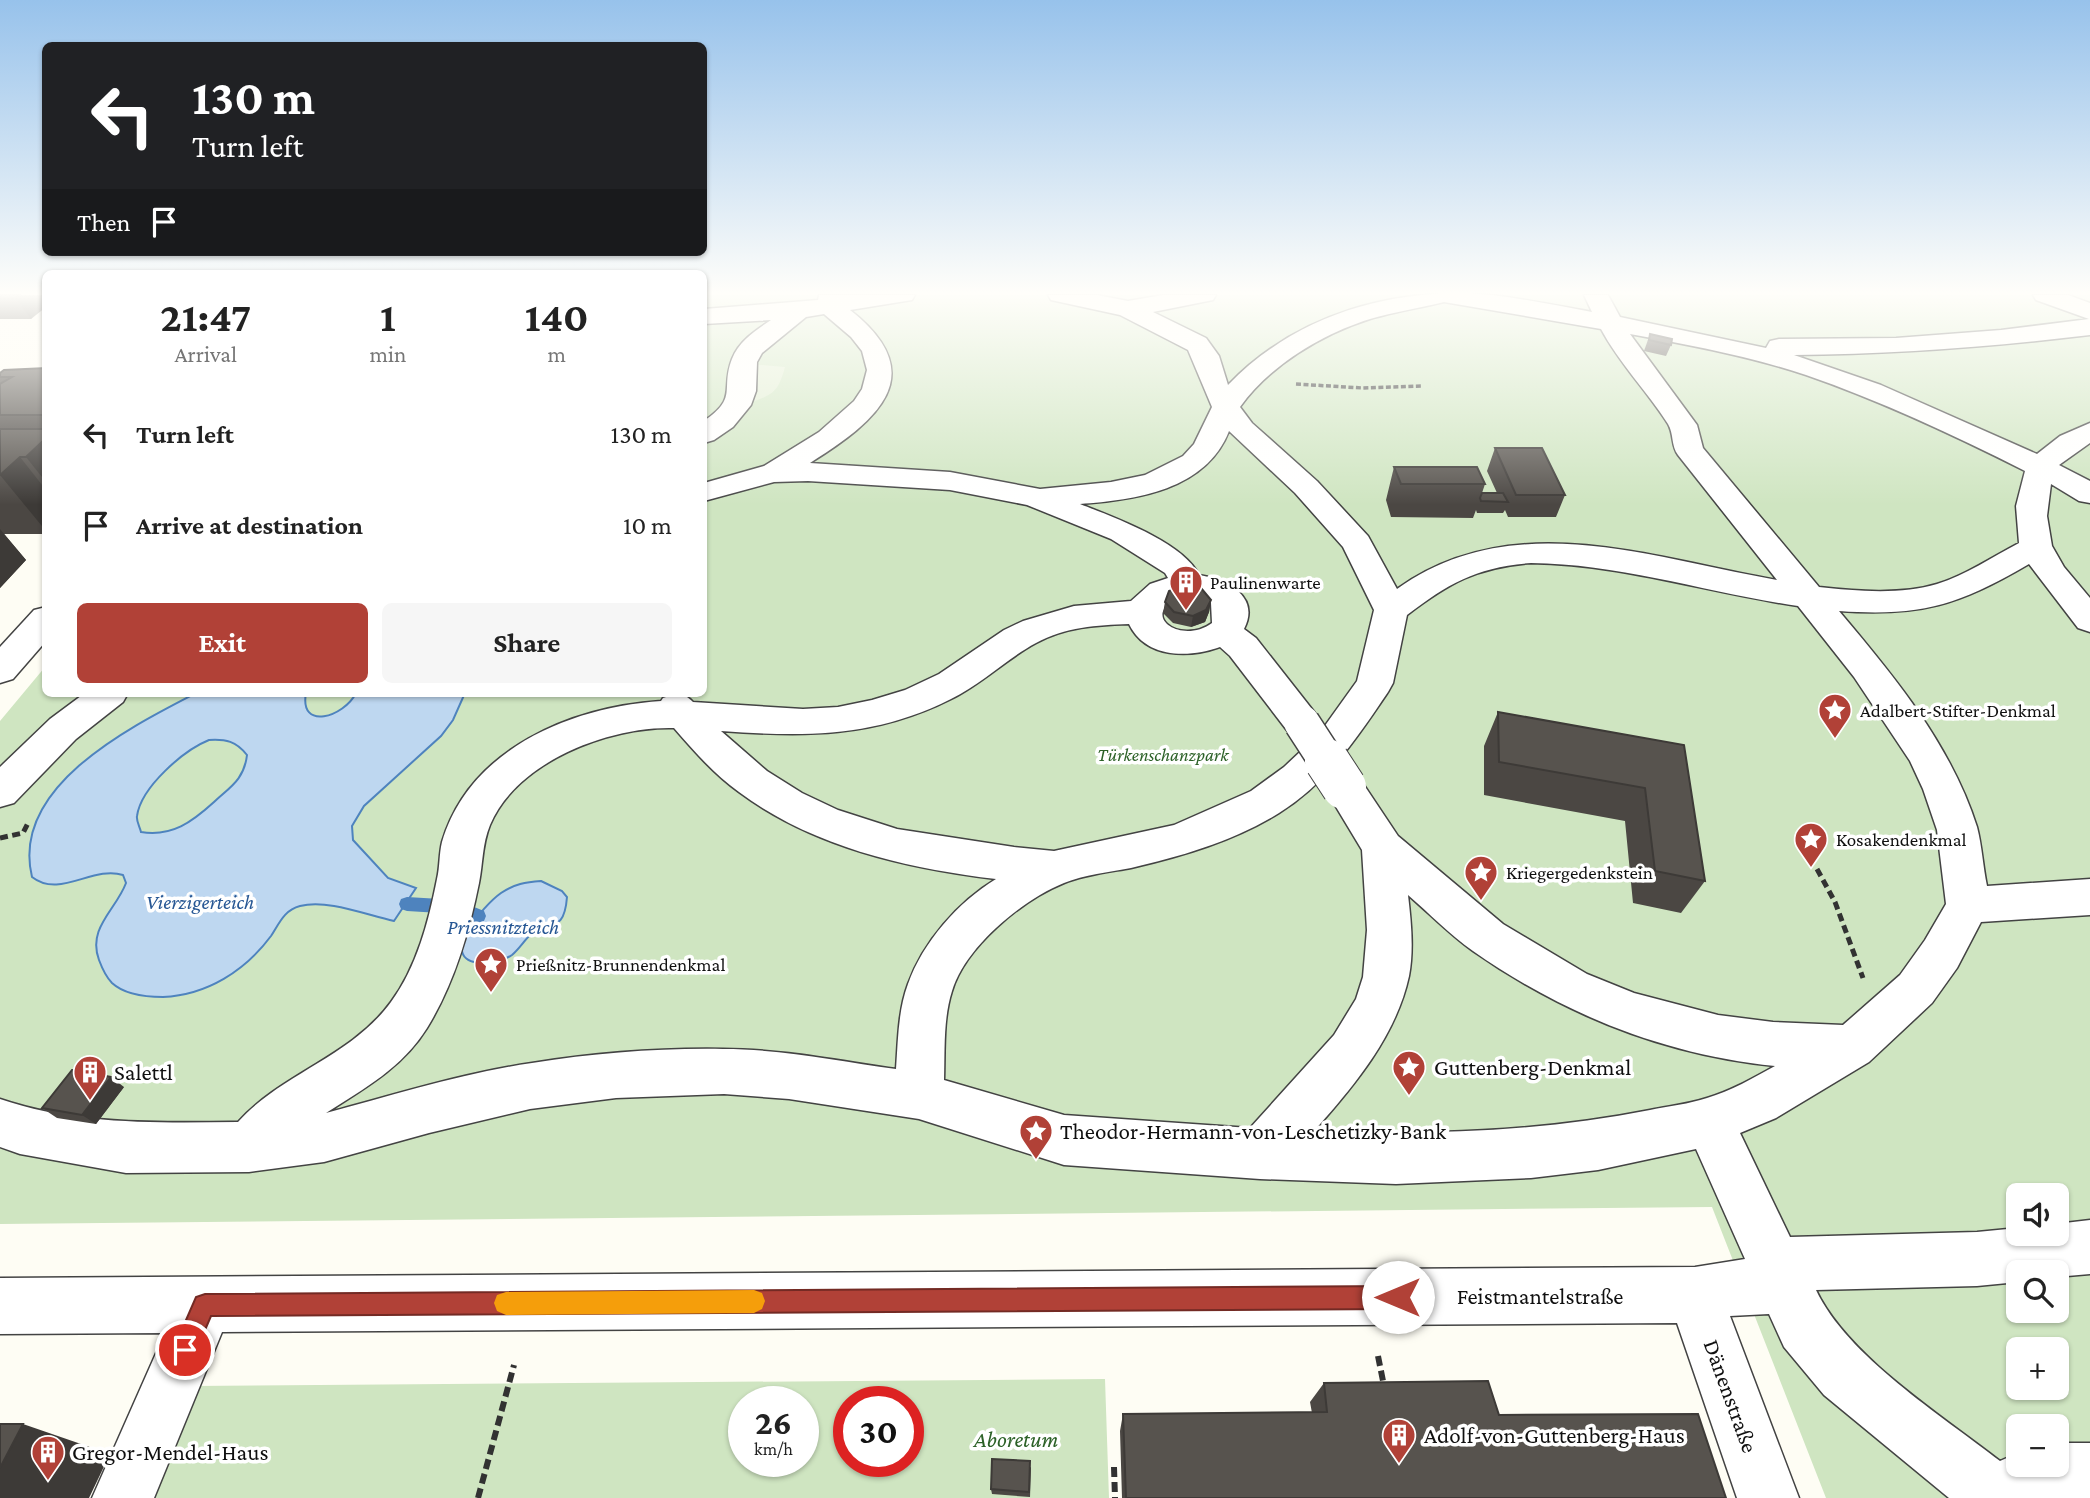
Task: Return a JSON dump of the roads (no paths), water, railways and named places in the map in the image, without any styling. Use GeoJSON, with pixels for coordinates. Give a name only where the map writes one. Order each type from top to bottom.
{"type":"FeatureCollection","features":[{"type":"Feature","properties":{"kind":"street"},"geometry":{"type":"LineString","coordinates":[[707,433],[725,420],[738,405],[742,392],[743,365]]}},
{"type":"Feature","properties":{"kind":"street"},"geometry":{"type":"LineString","coordinates":[[773,473],[846,425],[872,396],[878,380],[879,365]]}},
{"type":"Feature","properties":{"kind":"street"},"geometry":{"type":"LineString","coordinates":[[919,1096],[923,1020],[930,985],[940,964],[961,933],[1007,893],[1054,868],[1179,840],[1265,802],[1297,778],[1333,744],[1375,683],[1391,610],[1357,543],[1306,487],[1242,429],[1234,397],[1212,380],[1208,365]]}},
{"type":"Feature","properties":{"kind":"street"},"geometry":{"type":"LineString","coordinates":[[1035,497],[1111,492],[1149,483],[1180,470],[1197,459],[1206,448],[1234,397],[1269,365]]}},
{"type":"Feature","properties":{"kind":"street"},"geometry":{"type":"LineString","coordinates":[[0,1123],[20,1130],[126,1149],[249,1147],[324,1138],[429,1109],[530,1086],[616,1075],[724,1071],[789,1076],[919,1096],[1064,1140],[1260,1154],[1396,1159],[1531,1153],[1598,1145],[1709,1122],[1759,1101],[1863,1037],[1916,989],[1941,954],[1968,905],[1957,830],[1943,789],[1926,755],[1867,668],[1688,449],[1683,425],[1642,365]]}},
{"type":"Feature","properties":{"kind":"street"},"geometry":{"type":"LineString","coordinates":[[1800,365],[1854,384],[2043,466],[2090,494]]}},
{"type":"Feature","properties":{"kind":"street"},"geometry":{"type":"LineString","coordinates":[[2090,432],[2068,443],[2043,466],[2031,506],[2036,547],[2062,587],[2090,620]]}},
{"type":"Feature","properties":{"kind":"street"},"geometry":{"type":"LineString","coordinates":[[707,491],[773,473],[877,475],[950,481],[1035,497],[1122,532],[1179,567],[1187,584]]}},
{"type":"Feature","properties":{"kind":"street"},"geometry":{"type":"LineString","coordinates":[[1391,610],[1425,584],[1463,566],[1523,553],[1610,558],[1809,595],[1895,601],[1933,596],[1962,587],[2036,547]]}},
{"type":"Feature","properties":{"kind":"street"},"geometry":{"type":"LineString","coordinates":[[1187,584],[1207,586],[1222,593],[1230,605],[1231,620],[1224,632],[1194,644],[1172,644],[1156,636],[1146,625],[1142,612],[1145,604],[1157,594],[1172,586],[1187,584]]}},
{"type":"Feature","properties":{"kind":"street"},"geometry":{"type":"LineString","coordinates":[[249,1147],[273,1122],[373,1057],[399,1029],[422,992],[439,954],[458,879],[463,841],[471,821],[485,800],[529,757],[555,741],[598,724],[671,703],[757,722],[865,716],[926,697],[1032,630],[1060,621],[1109,613],[1142,612]]}},
{"type":"Feature","properties":{"kind":"street"},"geometry":{"type":"LineString","coordinates":[[0,670],[42,625]]}},
{"type":"Feature","properties":{"kind":"street"},"geometry":{"type":"LineString","coordinates":[[1224,632],[1243,647],[1302,723],[1383,848],[1487,937],[1571,988],[1617,1008],[1718,1037],[1773,1044],[1863,1037]]}},
{"type":"Feature","properties":{"kind":"street"},"geometry":{"type":"LineString","coordinates":[[0,792],[63,729],[105,697]]}},
{"type":"Feature","properties":{"kind":"street"},"geometry":{"type":"LineString","coordinates":[[671,703],[753,782],[817,821],[884,845],[935,855],[1054,868]]}},
{"type":"Feature","properties":{"kind":"street"},"geometry":{"type":"LineString","coordinates":[[1260,1154],[1350,1052],[1374,1015],[1387,974],[1383,848]]}},
{"type":"Feature","properties":{"kind":"street"},"geometry":{"type":"LineString","coordinates":[[1968,905],[2090,897]]}},
{"type":"Feature","properties":{"kind":"street"},"geometry":{"type":"LineString","coordinates":[[1709,1122],[1804,1327],[1844,1375],[1997,1498],[2026,1478],[2053,1472],[2090,1474]]}},
{"type":"Feature","properties":{"kind":"street","name":"Feistmantelstraße"},"geometry":{"type":"LineString","coordinates":[[0,1306],[1695,1295],[1780,1275],[2090,1247]]}},
{"type":"Feature","properties":{"kind":"street","name":"Dänenstraße"},"geometry":{"type":"LineString","coordinates":[[1695,1295],[1768,1498]]}},
{"type":"Feature","properties":{"kind":"street"},"geometry":{"type":"LineString","coordinates":[[123,1498],[205,1305]]}},
{"type":"Feature","properties":{"kind":"water","name":"Vierzigerteich"},"geometry":{"type":"Polygon","coordinates":[[[188,697],[306,697],[309,712],[324,716],[333,714],[353,697],[463,697],[453,720],[441,736],[364,806],[352,826],[353,840],[388,878],[416,888],[394,921],[335,906],[300,906],[286,914],[261,949],[224,979],[195,992],[163,997],[129,993],[117,987],[104,972],[99,960],[97,938],[104,920],[126,883],[123,875],[100,874],[54,885],[32,877],[30,845],[39,815],[57,788],[81,764],[139,723],[188,697]],[[209,740],[188,752],[165,771],[146,793],[140,805],[137,816],[141,832],[172,830],[189,822],[235,782],[243,771],[247,755],[235,744],[209,740]]]}},
{"type":"Feature","properties":{"kind":"water","name":"Priessnitzteich"},"geometry":{"type":"Polygon","coordinates":[[[541,881],[562,891],[567,897],[563,917],[559,922],[537,930],[515,953],[505,959],[481,963],[468,960],[462,952],[467,931],[493,899],[511,887],[541,881]]]}},
{"type":"Feature","properties":{"kind":"waterway"},"geometry":{"type":"LineString","coordinates":[[407,904],[457,907],[478,916]]}},
{"type":"Feature","properties":{"kind":"place","name":"Paulinenwarte"},"geometry":{"type":"Point","coordinates":[1186,612]}},
{"type":"Feature","properties":{"kind":"place","name":"Adalbert-Stifter-Denkmal"},"geometry":{"type":"Point","coordinates":[1835,740]}},
{"type":"Feature","properties":{"kind":"place","name":"Kosakendenkmal"},"geometry":{"type":"Point","coordinates":[1811,869]}},
{"type":"Feature","properties":{"kind":"place","name":"Kriegergedenkstein"},"geometry":{"type":"Point","coordinates":[1481,902]}},
{"type":"Feature","properties":{"kind":"place","name":"Prießnitz-Brunnendenkmal"},"geometry":{"type":"Point","coordinates":[491,994]}},
{"type":"Feature","properties":{"kind":"place","name":"Guttenberg-Denkmal"},"geometry":{"type":"Point","coordinates":[1409,1097]}},
{"type":"Feature","properties":{"kind":"place","name":"Salettl"},"geometry":{"type":"Point","coordinates":[90,1102]}},
{"type":"Feature","properties":{"kind":"place","name":"Theodor-Hermann-von-Leschetizky-Bank"},"geometry":{"type":"Point","coordinates":[1036,1161]}},
{"type":"Feature","properties":{"kind":"place","name":"Adolf-von-Guttenberg-Haus"},"geometry":{"type":"Point","coordinates":[1399,1465]}},
{"type":"Feature","properties":{"kind":"place","name":"Gregor-Mendel-Haus"},"geometry":{"type":"Point","coordinates":[48,1482]}},
{"type":"Feature","properties":{"kind":"park label","name":"Türkenschanzpark"},"geometry":{"type":"Point","coordinates":[1163,754]}},
{"type":"Feature","properties":{"kind":"park label","name":"Aboretum"},"geometry":{"type":"Point","coordinates":[1016,1439]}}]}
